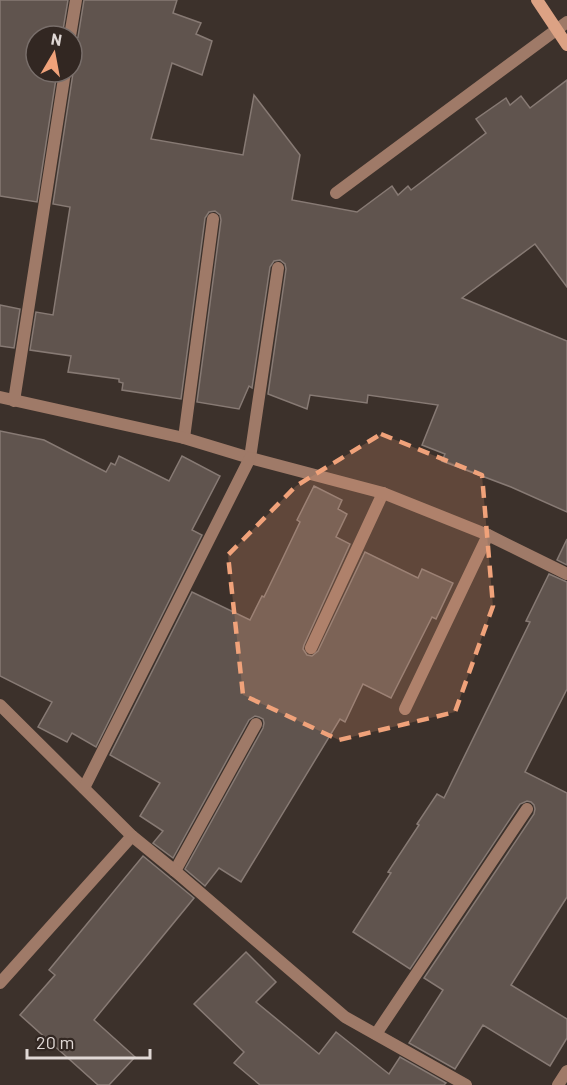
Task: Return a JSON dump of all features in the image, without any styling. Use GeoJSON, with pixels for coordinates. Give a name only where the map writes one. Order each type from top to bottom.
{"type":"FeatureCollection","features":[{"type":"Feature","properties":{"kind":"street"},"geometry":{"type":"LineString","coordinates":[[72,24],[76,0]]}},
{"type":"Feature","properties":{"kind":"street"},"geometry":{"type":"LineString","coordinates":[[537,0],[567,45]]}},
{"type":"Feature","properties":{"kind":"street"},"geometry":{"type":"LineString","coordinates":[[336,193],[567,22]]}},
{"type":"Feature","properties":{"kind":"street"},"geometry":{"type":"LineString","coordinates":[[14,400],[63,84]]}},
{"type":"Feature","properties":{"kind":"street"},"geometry":{"type":"LineString","coordinates":[[184,438],[213,219]]}},
{"type":"Feature","properties":{"kind":"street"},"geometry":{"type":"LineString","coordinates":[[84,788],[250,458],[278,268]]}},
{"type":"Feature","properties":{"kind":"street"},"geometry":{"type":"LineString","coordinates":[[0,397],[184,438],[383,493],[488,535],[567,574]]}},
{"type":"Feature","properties":{"kind":"street"},"geometry":{"type":"LineString","coordinates":[[311,648],[383,493]]}},
{"type":"Feature","properties":{"kind":"street"},"geometry":{"type":"LineString","coordinates":[[405,709],[488,535]]}},
{"type":"Feature","properties":{"kind":"street"},"geometry":{"type":"LineString","coordinates":[[0,705],[132,836],[345,1017],[466,1085]]}},
{"type":"Feature","properties":{"kind":"street"},"geometry":{"type":"LineString","coordinates":[[175,871],[256,724]]}},
{"type":"Feature","properties":{"kind":"street"},"geometry":{"type":"LineString","coordinates":[[376,1034],[527,809]]}},
{"type":"Feature","properties":{"kind":"street"},"geometry":{"type":"LineString","coordinates":[[0,983],[132,836]]}},
{"type":"Feature","properties":{"kind":"street"},"geometry":{"type":"LineString","coordinates":[[558,1085],[567,1071]]}},
{"type":"Feature","properties":{"kind":"highlighted area"},"geometry":{"type":"Polygon","coordinates":[[[381,434],[482,475],[493,606],[455,712],[339,740],[243,695],[228,555],[296,486],[381,434]]]}},
{"type":"Feature","properties":{"kind":"building"},"geometry":{"type":"Polygon","coordinates":[[[0,0],[68,0],[64,24],[24,24],[24,84],[55,84],[37,202],[0,196],[0,0]]]}},
{"type":"Feature","properties":{"kind":"building"},"geometry":{"type":"Polygon","coordinates":[[[84,0],[177,0],[173,13],[201,23],[196,34],[212,41],[202,75],[172,63],[151,139],[243,155],[254,95],[300,155],[292,200],[357,212],[392,186],[398,195],[408,186],[411,190],[486,133],[476,119],[506,98],[510,105],[521,96],[530,108],[567,80],[567,287],[535,244],[462,298],[567,341],[567,512],[511,487],[442,461],[445,454],[422,445],[438,405],[368,395],[367,403],[310,395],[307,409],[268,394],[286,269],[285,264],[280,260],[274,261],[270,267],[252,388],[249,386],[239,409],[197,402],[221,220],[220,215],[215,211],[209,212],[205,218],[181,399],[122,390],[123,383],[119,382],[119,379],[68,372],[71,356],[30,350],[36,312],[53,315],[70,207],[53,204],[71,84],[84,84],[84,24],[80,24],[84,0]]]}},
{"type":"Feature","properties":{"kind":"building"},"geometry":{"type":"Polygon","coordinates":[[[0,305],[20,309],[14,348],[0,346],[0,305]]]}},
{"type":"Feature","properties":{"kind":"building"},"geometry":{"type":"Polygon","coordinates":[[[0,431],[44,440],[106,472],[111,463],[115,465],[119,456],[169,481],[182,456],[220,476],[192,530],[202,535],[96,747],[72,733],[67,742],[38,727],[52,702],[0,676],[0,431]]]}},
{"type":"Feature","properties":{"kind":"building"},"geometry":{"type":"Polygon","coordinates":[[[314,486],[342,500],[338,509],[347,514],[336,537],[350,544],[304,645],[303,649],[307,655],[312,656],[318,651],[365,552],[418,578],[422,569],[453,583],[436,619],[432,617],[391,698],[363,684],[345,722],[340,719],[241,882],[219,868],[205,886],[185,869],[263,728],[263,719],[255,716],[249,720],[173,858],[153,843],[163,831],[140,816],[160,783],[110,755],[192,592],[250,620],[280,564],[300,522],[297,520],[314,486]]]}},
{"type":"Feature","properties":{"kind":"building"},"geometry":{"type":"Polygon","coordinates":[[[567,539],[567,565],[557,560],[567,539]]]}},
{"type":"Feature","properties":{"kind":"building"},"geometry":{"type":"Polygon","coordinates":[[[549,574],[567,582],[567,689],[525,772],[567,793],[567,897],[511,985],[567,1019],[567,1038],[550,1066],[483,1025],[455,1069],[409,1043],[443,990],[424,978],[534,814],[534,805],[527,801],[520,804],[410,969],[353,932],[437,794],[444,798],[530,622],[526,621],[549,574]]]}},
{"type":"Feature","properties":{"kind":"building"},"geometry":{"type":"Polygon","coordinates":[[[143,856],[194,898],[94,1020],[135,1057],[109,1085],[98,1085],[20,1015],[55,975],[49,970],[143,856]]]}},
{"type":"Feature","properties":{"kind":"building"},"geometry":{"type":"Polygon","coordinates":[[[246,952],[276,982],[256,1002],[319,1054],[336,1032],[389,1074],[400,1057],[446,1083],[444,1085],[260,1085],[234,1063],[244,1052],[194,1004],[246,952]]]}}]}
